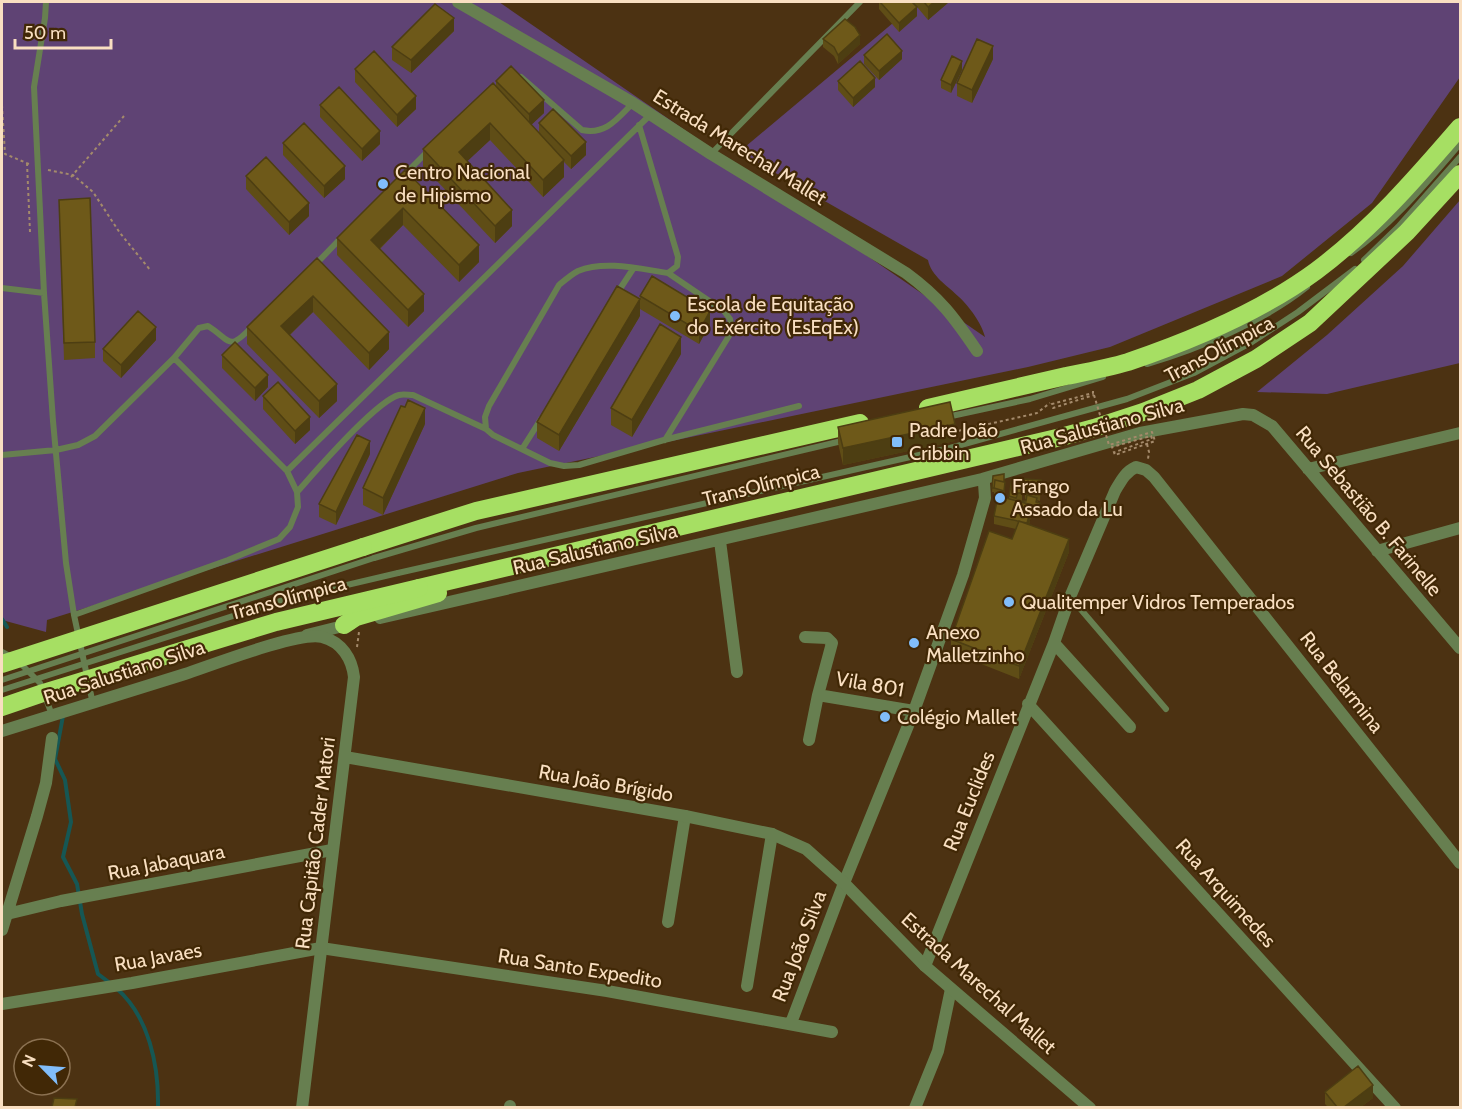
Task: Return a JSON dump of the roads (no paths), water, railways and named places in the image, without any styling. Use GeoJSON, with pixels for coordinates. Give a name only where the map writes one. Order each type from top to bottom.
{"type":"FeatureCollection","features":[{"type":"Feature","properties":{"kind":"highway","name":"TransOlímpica"},"geometry":{"type":"LineString","coordinates":[[914,411],[1127,362],[1198,335],[1241,315],[1290,288],[1341,250],[1398,199],[1461,127]]}},
{"type":"Feature","properties":{"kind":"highway","name":"TransOlímpica"},"geometry":{"type":"LineString","coordinates":[[2,707],[276,622],[1094,428],[1198,390],[1256,359],[1310,323],[1407,232],[1461,174]]}},
{"type":"Feature","properties":{"kind":"highway","name":"TransOlímpica"},"geometry":{"type":"LineString","coordinates":[[2,664],[368,553],[476,512],[879,419]]}},
{"type":"Feature","properties":{"kind":"highway"},"geometry":{"type":"LineString","coordinates":[[344,625],[356,617],[444,591],[639,543],[685,526]]}},
{"type":"Feature","properties":{"kind":"street","name":"Estrada Marechal Mallet"},"geometry":{"type":"LineString","coordinates":[[458,2],[633,103],[711,154],[906,273],[940,300],[978,351]]}},
{"type":"Feature","properties":{"kind":"street","name":"Rua Salustiano Silva"},"geometry":{"type":"LineString","coordinates":[[2,731],[93,704],[282,642],[344,625],[982,479],[1140,433],[1238,414]]}},
{"type":"Feature","properties":{"kind":"street","name":"Rua Sebastião B. Farinelle"},"geometry":{"type":"LineString","coordinates":[[1238,414],[1253,415],[1272,426],[1461,648]]}},
{"type":"Feature","properties":{"kind":"street"},"geometry":{"type":"LineString","coordinates":[[1308,469],[1461,433]]}},
{"type":"Feature","properties":{"kind":"street","name":"Rua Euclides"},"geometry":{"type":"LineString","coordinates":[[925,966],[1054,643],[1070,597],[1122,478],[1129,470],[1136,467],[1146,470]]}},
{"type":"Feature","properties":{"kind":"street","name":"Rua Belarmina"},"geometry":{"type":"LineString","coordinates":[[1146,470],[1461,863]]}},
{"type":"Feature","properties":{"kind":"street"},"geometry":{"type":"LineString","coordinates":[[844,882],[914,711],[963,575],[985,498],[982,479]]}},
{"type":"Feature","properties":{"kind":"street"},"geometry":{"type":"LineString","coordinates":[[1377,551],[1461,528]]}},
{"type":"Feature","properties":{"kind":"street"},"geometry":{"type":"LineString","coordinates":[[720,540],[737,672]]}},
{"type":"Feature","properties":{"kind":"street","name":"Rua Capitão Cader Matori"},"geometry":{"type":"LineString","coordinates":[[282,642],[315,636],[323,637],[335,643],[346,653],[352,662],[354,677],[302,1107]]}},
{"type":"Feature","properties":{"kind":"street","name":"Vila 801"},"geometry":{"type":"LineString","coordinates":[[805,637],[827,638],[832,643],[809,740]]}},
{"type":"Feature","properties":{"kind":"street"},"geometry":{"type":"LineString","coordinates":[[1054,643],[1130,728]]}},
{"type":"Feature","properties":{"kind":"street","name":"Vila 801"},"geometry":{"type":"LineString","coordinates":[[818,695],[914,711]]}},
{"type":"Feature","properties":{"kind":"street","name":"Rua Arquimedes"},"geometry":{"type":"LineString","coordinates":[[1028,704],[1395,1107]]}},
{"type":"Feature","properties":{"kind":"street"},"geometry":{"type":"LineString","coordinates":[[2,930],[46,783],[52,738]]}},
{"type":"Feature","properties":{"kind":"street","name":"Rua João Brígido"},"geometry":{"type":"LineString","coordinates":[[345,757],[686,816],[772,834],[806,849],[844,882]]}},
{"type":"Feature","properties":{"kind":"street"},"geometry":{"type":"LineString","coordinates":[[668,922],[686,816]]}},
{"type":"Feature","properties":{"kind":"street"},"geometry":{"type":"LineString","coordinates":[[747,986],[772,834]]}},
{"type":"Feature","properties":{"kind":"street","name":"Rua Jabaquara"},"geometry":{"type":"LineString","coordinates":[[7,914],[332,850]]}},
{"type":"Feature","properties":{"kind":"street","name":"Estrada Marechal Mallet"},"geometry":{"type":"LineString","coordinates":[[844,882],[925,966],[1090,1107]]}},
{"type":"Feature","properties":{"kind":"street","name":"Rua João Silva"},"geometry":{"type":"LineString","coordinates":[[791,1023],[844,882]]}},
{"type":"Feature","properties":{"kind":"street","name":"Rua Javaes"},"geometry":{"type":"LineString","coordinates":[[2,1004],[321,948]]}},
{"type":"Feature","properties":{"kind":"street","name":"Rua Santo Expedito"},"geometry":{"type":"LineString","coordinates":[[321,948],[607,991],[832,1032]]}},
{"type":"Feature","properties":{"kind":"street"},"geometry":{"type":"LineString","coordinates":[[915,1107],[938,1051],[951,989]]}},
{"type":"Feature","properties":{"kind":"lane"},"geometry":{"type":"LineString","coordinates":[[46,2],[34,87],[44,293],[66,563],[74,615],[93,704]]}},
{"type":"Feature","properties":{"kind":"lane"},"geometry":{"type":"LineString","coordinates":[[711,154],[860,2]]}},
{"type":"Feature","properties":{"kind":"lane"},"geometry":{"type":"LineString","coordinates":[[514,75],[521,77],[582,130],[595,133],[610,125],[633,103]]}},
{"type":"Feature","properties":{"kind":"lane"},"geometry":{"type":"LineString","coordinates":[[287,471],[651,114]]}},
{"type":"Feature","properties":{"kind":"lane"},"geometry":{"type":"LineString","coordinates":[[639,125],[678,257],[677,266],[668,273]]}},
{"type":"Feature","properties":{"kind":"lane","name":"TransOlímpica"},"geometry":{"type":"LineString","coordinates":[[1118,373],[1168,358],[1209,342],[1245,325],[1299,294],[1371,240],[1461,144]]}},
{"type":"Feature","properties":{"kind":"lane"},"geometry":{"type":"LineString","coordinates":[[401,178],[435,145]]}},
{"type":"Feature","properties":{"kind":"lane","name":"TransOlímpica"},"geometry":{"type":"LineString","coordinates":[[2,690],[283,600],[950,448],[1127,399],[1194,373],[1252,342],[1298,312],[1354,270],[1398,227],[1461,157]]}},
{"type":"Feature","properties":{"kind":"lane"},"geometry":{"type":"LineString","coordinates":[[307,272],[350,230]]}},
{"type":"Feature","properties":{"kind":"lane"},"geometry":{"type":"LineString","coordinates":[[486,429],[485,417],[489,406],[560,285],[576,272],[593,266],[633,268],[668,273],[724,311],[730,319],[732,331],[664,440]]}},
{"type":"Feature","properties":{"kind":"lane"},"geometry":{"type":"LineString","coordinates":[[614,298],[633,268]]}},
{"type":"Feature","properties":{"kind":"lane"},"geometry":{"type":"LineString","coordinates":[[2,288],[44,293]]}},
{"type":"Feature","properties":{"kind":"lane"},"geometry":{"type":"LineString","coordinates":[[2,455],[56,450],[78,445],[95,436],[203,327],[208,326],[228,342],[234,342],[240,340],[256,323]]}},
{"type":"Feature","properties":{"kind":"lane"},"geometry":{"type":"LineString","coordinates":[[74,615],[228,560],[279,539],[290,527],[298,507],[297,492],[287,471],[174,358]]}},
{"type":"Feature","properties":{"kind":"lane"},"geometry":{"type":"LineString","coordinates":[[941,418],[1030,399],[1108,376]]}},
{"type":"Feature","properties":{"kind":"lane"},"geometry":{"type":"LineString","coordinates":[[297,492],[363,421],[386,401],[400,394],[413,395],[486,429],[493,435],[550,464],[564,466],[579,465],[664,440],[800,406]]}},
{"type":"Feature","properties":{"kind":"lane"},"geometry":{"type":"LineString","coordinates":[[522,449],[547,409]]}},
{"type":"Feature","properties":{"kind":"lane","name":"TransOlímpica"},"geometry":{"type":"LineString","coordinates":[[2,680],[368,553],[852,438]]}},
{"type":"Feature","properties":{"kind":"lane"},"geometry":{"type":"LineString","coordinates":[[1070,597],[1166,710]]}},
{"type":"Feature","properties":{"kind":"lane"},"geometry":{"type":"LineString","coordinates":[[2,652],[17,660],[40,683],[52,716]]}},
{"type":"Feature","properties":{"kind":"waterway"},"geometry":{"type":"LineString","coordinates":[[2,619],[7,627]]}},
{"type":"Feature","properties":{"kind":"waterway"},"geometry":{"type":"LineString","coordinates":[[63,716],[55,759],[65,780],[71,822],[63,857],[77,884],[82,914],[98,974],[110,983]]}},
{"type":"Feature","properties":{"kind":"waterway"},"geometry":{"type":"LineString","coordinates":[[116,988],[137,1013],[150,1043],[156,1075],[158,1108]]}},
{"type":"Feature","properties":{"kind":"place","name":"Centro Nacional de Hipismo"},"geometry":{"type":"Point","coordinates":[383,184]}},
{"type":"Feature","properties":{"kind":"place","name":"Escola de Equitação do Exército (EsEqEx)"},"geometry":{"type":"Point","coordinates":[675,316]}},
{"type":"Feature","properties":{"kind":"place","name":"Padre João Cribbin"},"geometry":{"type":"Point","coordinates":[897,442]}},
{"type":"Feature","properties":{"kind":"place","name":"Frango Assado da Lu"},"geometry":{"type":"Point","coordinates":[1000,498]}},
{"type":"Feature","properties":{"kind":"place","name":"Qualitemper Vidros Temperados"},"geometry":{"type":"Point","coordinates":[1009,602]}},
{"type":"Feature","properties":{"kind":"place","name":"Anexo Malletzinho"},"geometry":{"type":"Point","coordinates":[914,643]}},
{"type":"Feature","properties":{"kind":"place","name":"Colégio Mallet"},"geometry":{"type":"Point","coordinates":[885,717]}}]}
